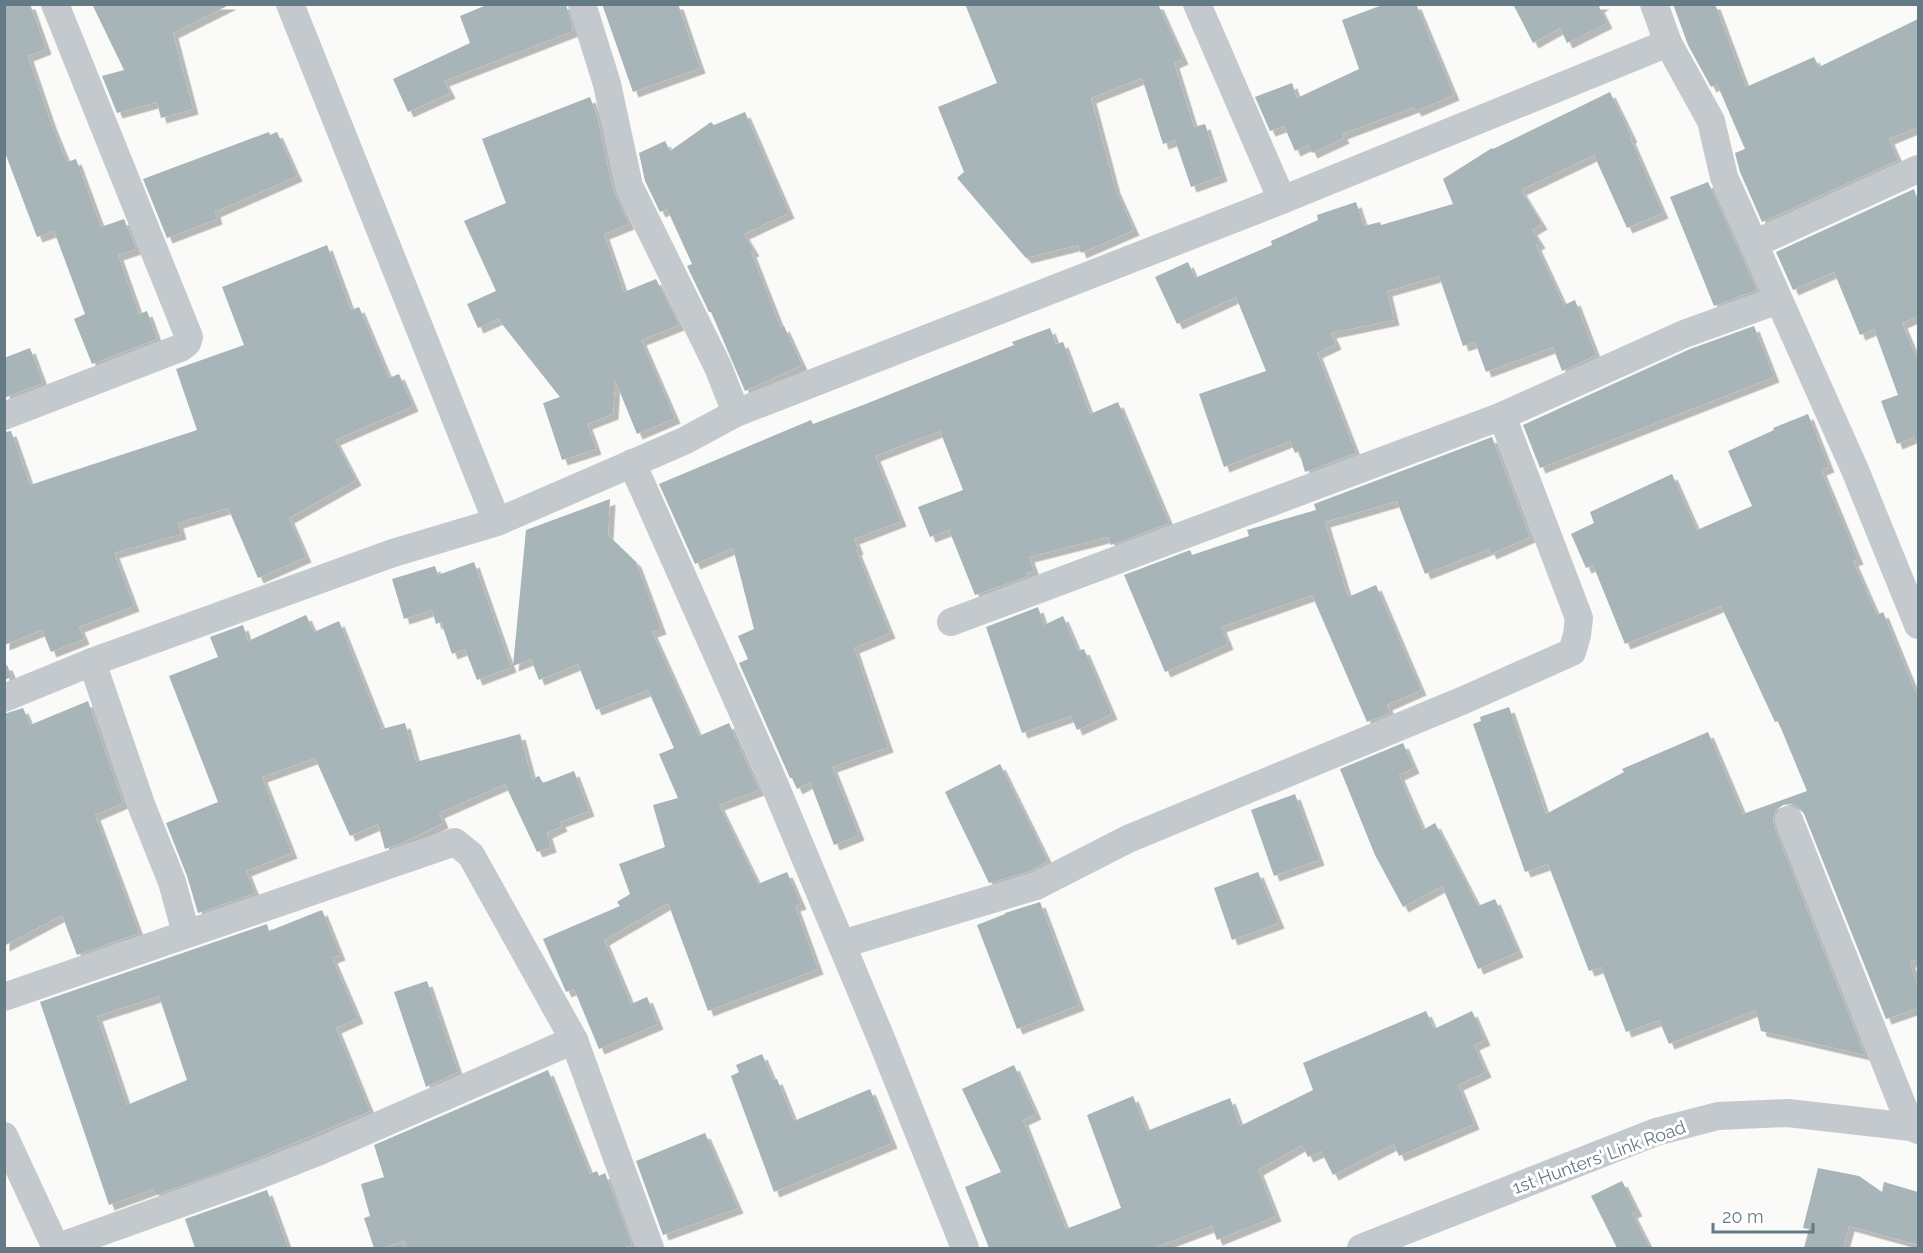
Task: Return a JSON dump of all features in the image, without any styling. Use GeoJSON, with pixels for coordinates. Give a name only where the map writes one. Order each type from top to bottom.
{"type":"FeatureCollection","features":[{"type":"Feature","properties":{"kind":"street"},"geometry":{"type":"LineString","coordinates":[[4,417],[180,348],[187,343],[189,337],[55,4]]}},
{"type":"Feature","properties":{"kind":"street"},"geometry":{"type":"LineString","coordinates":[[290,4],[497,522]]}},
{"type":"Feature","properties":{"kind":"street"},"geometry":{"type":"LineString","coordinates":[[582,4],[607,84],[629,186],[656,236],[718,367],[736,413]]}},
{"type":"Feature","properties":{"kind":"street"},"geometry":{"type":"LineString","coordinates":[[1197,4],[1282,200]]}},
{"type":"Feature","properties":{"kind":"street"},"geometry":{"type":"LineString","coordinates":[[1654,4],[1668,44],[1711,121],[1724,177],[1855,470],[1918,624]]}},
{"type":"Feature","properties":{"kind":"street"},"geometry":{"type":"LineString","coordinates":[[4,698],[92,662],[393,553],[497,522],[684,441],[736,413],[1282,200],[1668,44]]}},
{"type":"Feature","properties":{"kind":"street"},"geometry":{"type":"LineString","coordinates":[[1754,244],[1918,169]]}},
{"type":"Feature","properties":{"kind":"street"},"geometry":{"type":"LineString","coordinates":[[951,621],[1502,416],[1684,334],[1778,300]]}},
{"type":"Feature","properties":{"kind":"street"},"geometry":{"type":"LineString","coordinates":[[842,944],[1036,886],[1128,839],[1464,700],[1572,652],[1579,618],[1502,416]]}},
{"type":"Feature","properties":{"kind":"street"},"geometry":{"type":"LineString","coordinates":[[632,463],[768,769],[842,944],[965,1248]]}},
{"type":"Feature","properties":{"kind":"street"},"geometry":{"type":"LineString","coordinates":[[92,662],[142,807],[172,882],[186,933]]}},
{"type":"Feature","properties":{"kind":"street"},"geometry":{"type":"LineString","coordinates":[[1789,820],[1915,1128]]}},
{"type":"Feature","properties":{"kind":"street"},"geometry":{"type":"LineString","coordinates":[[4,997],[455,842],[471,855],[574,1040],[650,1248]]}},
{"type":"Feature","properties":{"kind":"street"},"geometry":{"type":"LineString","coordinates":[[4,1136],[56,1248],[320,1151],[574,1040]]}},
{"type":"Feature","properties":{"kind":"street","name":"1st Hunters' Link Road"},"geometry":{"type":"LineString","coordinates":[[1360,1248],[1656,1132],[1718,1116],[1788,1113],[1915,1128]]}},
{"type":"Feature","properties":{"kind":"building"},"geometry":{"type":"Polygon","coordinates":[[[4,4],[30,4],[46,49],[28,56],[67,162],[76,159],[101,227],[124,219],[136,249],[118,255],[139,314],[147,311],[157,339],[92,364],[74,319],[85,314],[54,231],[37,237],[4,150],[4,4]]]}},
{"type":"Feature","properties":{"kind":"building"},"geometry":{"type":"Polygon","coordinates":[[[92,4],[231,4],[173,33],[193,109],[161,118],[157,102],[117,113],[102,76],[124,70],[92,4]]]}},
{"type":"Feature","properties":{"kind":"building"},"geometry":{"type":"Polygon","coordinates":[[[489,4],[566,4],[573,31],[444,81],[450,93],[408,112],[393,79],[470,43],[460,16],[489,4]]]}},
{"type":"Feature","properties":{"kind":"building"},"geometry":{"type":"Polygon","coordinates":[[[602,4],[678,4],[700,68],[633,92],[602,4]]]}},
{"type":"Feature","properties":{"kind":"building"},"geometry":{"type":"Polygon","coordinates":[[[965,4],[1158,4],[1183,59],[1174,63],[1194,127],[1205,124],[1222,176],[1191,187],[1175,140],[1163,144],[1142,78],[1091,98],[1115,188],[1134,230],[1081,253],[1078,245],[1026,258],[957,178],[964,172],[938,107],[997,83],[965,4]]]}},
{"type":"Feature","properties":{"kind":"building"},"geometry":{"type":"Polygon","coordinates":[[[1385,4],[1416,4],[1454,95],[1416,111],[1414,107],[1342,134],[1344,138],[1312,153],[1308,145],[1295,151],[1284,126],[1270,131],[1255,97],[1292,83],[1297,98],[1359,69],[1342,20],[1385,4]]]}},
{"type":"Feature","properties":{"kind":"building"},"geometry":{"type":"Polygon","coordinates":[[[1513,4],[1604,4],[1599,7],[1607,23],[1567,43],[1560,28],[1533,43],[1513,4]]]}},
{"type":"Feature","properties":{"kind":"building"},"geometry":{"type":"Polygon","coordinates":[[[1673,4],[1715,4],[1746,87],[1814,57],[1819,67],[1918,19],[1918,127],[1889,139],[1898,160],[1762,222],[1740,172],[1735,153],[1745,149],[1717,84],[1711,87],[1688,45],[1673,4]]]}},
{"type":"Feature","properties":{"kind":"building"},"geometry":{"type":"Polygon","coordinates":[[[1610,92],[1632,137],[1630,138],[1663,213],[1627,228],[1594,155],[1521,190],[1542,224],[1532,230],[1540,243],[1536,245],[1564,305],[1575,300],[1596,355],[1562,371],[1553,347],[1486,372],[1475,342],[1463,346],[1439,276],[1387,291],[1394,320],[1331,333],[1336,344],[1317,353],[1356,453],[1305,472],[1299,451],[1295,453],[1290,441],[1224,467],[1199,394],[1266,371],[1236,297],[1177,324],[1155,277],[1188,262],[1195,278],[1272,245],[1271,241],[1318,220],[1317,215],[1356,202],[1364,226],[1380,222],[1381,225],[1453,204],[1443,179],[1492,148],[1610,92]]]}},
{"type":"Feature","properties":{"kind":"building"},"geometry":{"type":"Polygon","coordinates":[[[590,97],[597,116],[613,190],[629,224],[604,234],[624,292],[656,279],[679,325],[641,340],[675,418],[637,434],[615,380],[613,414],[587,424],[596,449],[562,460],[543,403],[560,397],[498,319],[478,328],[467,304],[496,291],[464,221],[506,203],[482,139],[590,97]]]}},
{"type":"Feature","properties":{"kind":"building"},"geometry":{"type":"Polygon","coordinates":[[[745,112],[789,213],[744,234],[754,251],[751,252],[781,328],[784,326],[802,365],[745,391],[711,312],[687,266],[692,264],[667,209],[660,212],[645,181],[639,153],[665,141],[670,151],[711,122],[714,125],[745,112]]]}},
{"type":"Feature","properties":{"kind":"building"},"geometry":{"type":"Polygon","coordinates":[[[269,132],[270,135],[277,132],[297,176],[215,212],[217,219],[167,238],[143,179],[269,132]]]}},
{"type":"Feature","properties":{"kind":"building"},"geometry":{"type":"Polygon","coordinates":[[[1708,182],[1757,290],[1714,306],[1670,197],[1708,182]]]}},
{"type":"Feature","properties":{"kind":"building"},"geometry":{"type":"Polygon","coordinates":[[[1914,189],[1918,201],[1918,316],[1902,323],[1918,361],[1918,441],[1916,442],[1914,437],[1897,444],[1881,401],[1898,395],[1874,329],[1860,335],[1834,272],[1793,290],[1776,252],[1914,189]]]}},
{"type":"Feature","properties":{"kind":"building"},"geometry":{"type":"Polygon","coordinates":[[[327,245],[351,310],[359,307],[389,378],[399,374],[413,406],[335,440],[356,480],[289,518],[306,557],[258,578],[228,508],[178,523],[181,534],[114,553],[134,606],[79,627],[84,639],[51,652],[42,630],[4,645],[4,432],[11,431],[30,485],[197,430],[176,369],[244,345],[222,287],[327,245]]]}},
{"type":"Feature","properties":{"kind":"building"},"geometry":{"type":"Polygon","coordinates":[[[1754,326],[1774,377],[1540,468],[1523,425],[1690,349],[1754,326]]]}},
{"type":"Feature","properties":{"kind":"building"},"geometry":{"type":"Polygon","coordinates":[[[1050,328],[1056,344],[1063,342],[1090,414],[1118,402],[1169,523],[1111,545],[1108,537],[1029,557],[1034,571],[1027,573],[1028,576],[975,595],[949,530],[930,537],[918,507],[963,490],[940,431],[875,456],[901,521],[854,539],[858,549],[856,550],[890,633],[854,648],[888,747],[832,767],[859,835],[834,845],[810,782],[797,789],[790,778],[739,663],[748,659],[738,636],[754,629],[733,548],[695,564],[659,484],[811,420],[813,424],[863,405],[1014,345],[1012,342],[1050,328]]]}},
{"type":"Feature","properties":{"kind":"building"},"geometry":{"type":"Polygon","coordinates":[[[30,348],[43,383],[4,398],[4,358],[30,348]]]}},
{"type":"Feature","properties":{"kind":"building"},"geometry":{"type":"Polygon","coordinates":[[[1808,414],[1829,467],[1821,470],[1858,559],[1853,561],[1877,615],[1883,612],[1918,698],[1918,959],[1910,962],[1918,988],[1918,1008],[1886,1019],[1804,814],[1799,807],[1792,804],[1783,805],[1776,810],[1773,818],[1774,826],[1865,1055],[1761,1031],[1756,1010],[1669,1044],[1659,1020],[1626,1032],[1601,967],[1589,971],[1548,864],[1525,872],[1473,724],[1481,721],[1480,717],[1509,707],[1546,814],[1624,772],[1622,769],[1708,732],[1743,814],[1807,791],[1778,721],[1775,722],[1721,606],[1625,644],[1593,565],[1586,568],[1571,534],[1594,523],[1590,512],[1672,474],[1697,530],[1752,506],[1728,451],[1774,430],[1773,428],[1808,414]]]}},
{"type":"Feature","properties":{"kind":"building"},"geometry":{"type":"Polygon","coordinates":[[[1492,437],[1530,537],[1491,554],[1489,549],[1425,574],[1397,501],[1325,522],[1348,597],[1376,585],[1421,690],[1387,705],[1390,713],[1367,722],[1312,595],[1221,627],[1228,644],[1165,672],[1124,575],[1190,550],[1192,555],[1249,536],[1247,530],[1316,510],[1314,504],[1492,437]]]}},
{"type":"Feature","properties":{"kind":"building"},"geometry":{"type":"Polygon","coordinates":[[[610,499],[608,535],[636,562],[661,629],[652,632],[699,736],[729,723],[759,790],[719,805],[758,884],[787,872],[801,904],[795,906],[818,969],[708,1011],[668,903],[604,940],[631,1004],[647,997],[658,1024],[599,1049],[574,989],[566,992],[543,939],[620,906],[617,902],[630,894],[619,864],[665,847],[653,805],[678,798],[659,754],[674,748],[648,690],[596,710],[578,664],[539,680],[531,659],[513,666],[526,530],[610,499]]]}},
{"type":"Feature","properties":{"kind":"building"},"geometry":{"type":"Polygon","coordinates":[[[474,562],[511,667],[477,680],[465,649],[452,654],[441,622],[436,624],[432,610],[404,619],[392,579],[435,566],[438,575],[474,562]]]}},
{"type":"Feature","properties":{"kind":"building"},"geometry":{"type":"Polygon","coordinates":[[[1038,607],[1044,625],[1063,616],[1078,651],[1084,649],[1112,714],[1077,730],[1071,716],[1022,733],[986,627],[1038,607]]]}},
{"type":"Feature","properties":{"kind":"building"},"geometry":{"type":"Polygon","coordinates":[[[306,615],[314,632],[339,621],[382,729],[405,723],[416,762],[520,734],[532,779],[539,776],[543,783],[574,771],[589,811],[560,822],[562,826],[547,833],[551,847],[537,852],[505,784],[439,813],[443,823],[385,849],[378,824],[350,836],[315,758],[262,777],[292,853],[246,871],[255,893],[198,913],[187,876],[166,823],[218,802],[169,676],[218,657],[210,637],[243,625],[248,641],[306,615]]]}},
{"type":"Feature","properties":{"kind":"building"},"geometry":{"type":"Polygon","coordinates":[[[4,665],[7,665],[12,677],[4,680],[4,665]]]}},
{"type":"Feature","properties":{"kind":"building"},"geometry":{"type":"Polygon","coordinates":[[[88,701],[123,803],[95,815],[139,933],[77,955],[62,915],[4,946],[4,714],[23,708],[30,725],[88,701]]]}},
{"type":"Feature","properties":{"kind":"building"},"geometry":{"type":"Polygon","coordinates":[[[1403,743],[1414,768],[1399,775],[1423,830],[1435,823],[1478,906],[1495,899],[1518,952],[1478,969],[1442,886],[1403,907],[1375,855],[1340,769],[1403,743]]]}},
{"type":"Feature","properties":{"kind":"building"},"geometry":{"type":"Polygon","coordinates":[[[1000,764],[1048,861],[1030,871],[989,883],[945,792],[1000,764]]]}},
{"type":"Feature","properties":{"kind":"building"},"geometry":{"type":"Polygon","coordinates":[[[1295,794],[1319,860],[1274,876],[1251,810],[1295,794]]]}},
{"type":"Feature","properties":{"kind":"building"},"geometry":{"type":"Polygon","coordinates":[[[1258,872],[1279,923],[1232,940],[1214,888],[1258,872]]]}},
{"type":"Feature","properties":{"kind":"building"},"geometry":{"type":"Polygon","coordinates":[[[1040,902],[1079,1005],[1017,1029],[977,925],[1040,902]]]}},
{"type":"Feature","properties":{"kind":"building"},"geometry":{"type":"Polygon","coordinates":[[[322,910],[340,955],[332,958],[358,1018],[336,1028],[370,1111],[248,1162],[156,1195],[153,1189],[109,1205],[40,1002],[267,924],[269,931],[322,910]],[[159,996],[97,1016],[127,1105],[187,1080],[159,996]]]}},
{"type":"Feature","properties":{"kind":"building"},"geometry":{"type":"Polygon","coordinates":[[[427,981],[458,1072],[426,1087],[394,992],[427,981]]]}},
{"type":"Feature","properties":{"kind":"building"},"geometry":{"type":"Polygon","coordinates":[[[1426,1011],[1434,1029],[1472,1011],[1485,1040],[1474,1045],[1486,1072],[1458,1085],[1474,1124],[1399,1156],[1394,1144],[1333,1175],[1321,1151],[1308,1157],[1302,1145],[1258,1170],[1276,1216],[1217,1240],[1212,1226],[1153,1248],[989,1248],[965,1187],[1001,1172],[962,1089],[1014,1065],[1036,1114],[1023,1120],[1066,1229],[1121,1208],[1087,1115],[1133,1096],[1147,1131],[1230,1098],[1240,1126],[1313,1090],[1303,1063],[1426,1011]]]}},
{"type":"Feature","properties":{"kind":"building"},"geometry":{"type":"Polygon","coordinates":[[[762,1054],[773,1080],[777,1079],[794,1121],[870,1089],[892,1143],[774,1192],[731,1076],[739,1072],[736,1065],[762,1054]]]}},
{"type":"Feature","properties":{"kind":"building"},"geometry":{"type":"Polygon","coordinates":[[[548,1070],[590,1174],[597,1171],[599,1176],[605,1173],[632,1245],[623,1248],[407,1248],[404,1241],[374,1248],[364,1218],[370,1216],[361,1184],[384,1177],[374,1145],[548,1070]]]}},
{"type":"Feature","properties":{"kind":"building"},"geometry":{"type":"Polygon","coordinates":[[[705,1133],[738,1208],[663,1235],[636,1161],[705,1133]]]}},
{"type":"Feature","properties":{"kind":"building"},"geometry":{"type":"Polygon","coordinates":[[[1818,1168],[1859,1176],[1882,1192],[1884,1182],[1918,1192],[1918,1245],[1849,1226],[1843,1248],[1804,1248],[1809,1229],[1803,1228],[1818,1168]]]}},
{"type":"Feature","properties":{"kind":"building"},"geometry":{"type":"Polygon","coordinates":[[[1622,1181],[1637,1211],[1632,1213],[1650,1248],[1617,1248],[1591,1196],[1622,1181]]]}},
{"type":"Feature","properties":{"kind":"building"},"geometry":{"type":"Polygon","coordinates":[[[267,1190],[288,1248],[195,1248],[185,1219],[267,1190]]]}}]}
